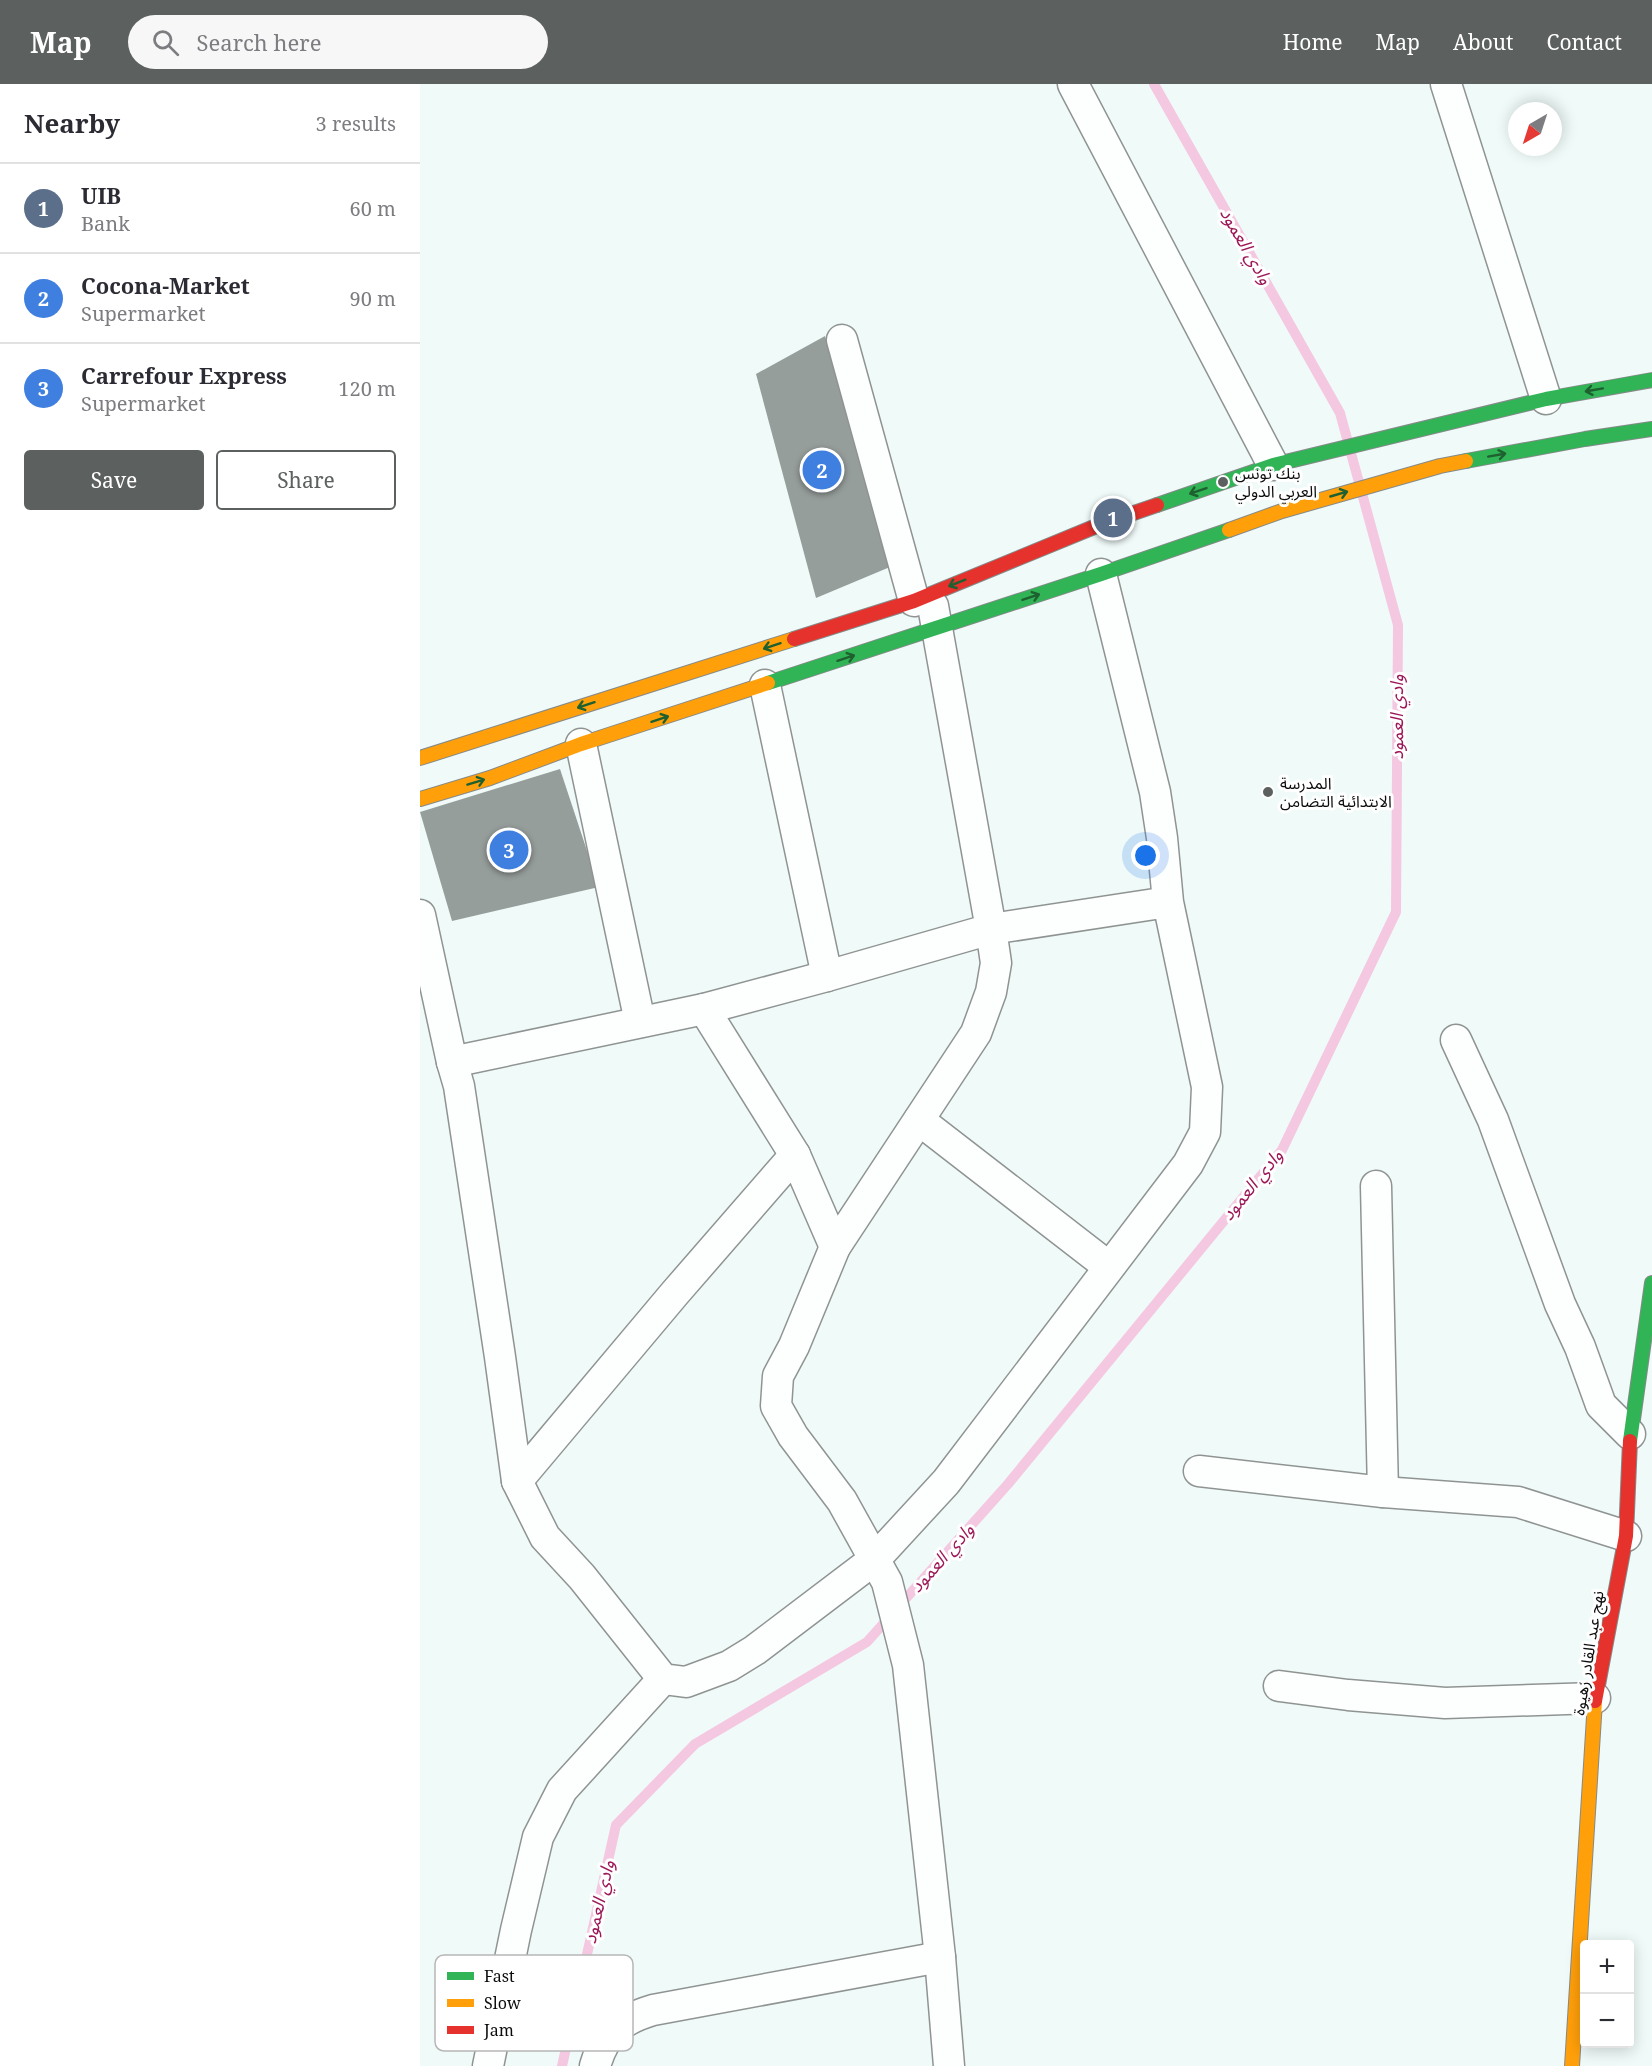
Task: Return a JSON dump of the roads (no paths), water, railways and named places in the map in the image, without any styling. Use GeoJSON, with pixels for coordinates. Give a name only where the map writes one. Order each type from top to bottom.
{"type":"FeatureCollection","features":[{"type":"Feature","properties":{"kind":"main road"},"geometry":{"type":"LineString","coordinates":[[420,758],[922,597],[1100,525],[1273,465],[1546,399],[1652,380]]}},
{"type":"Feature","properties":{"kind":"main road"},"geometry":{"type":"LineString","coordinates":[[420,799],[490,778],[581,744],[1101,574],[1282,510],[1440,466],[1652,429]]}},
{"type":"Feature","properties":{"kind":"main road","name":"نهج عبد القادر زهيوة"},"geometry":{"type":"LineString","coordinates":[[1572,2066],[1595,1698],[1626,1536],[1630,1434],[1652,1283]]}},
{"type":"Feature","properties":{"kind":"street"},"geometry":{"type":"LineString","coordinates":[[1073,84],[1273,465]]}},
{"type":"Feature","properties":{"kind":"street"},"geometry":{"type":"LineString","coordinates":[[1446,84],[1546,399]]}},
{"type":"Feature","properties":{"kind":"street"},"geometry":{"type":"LineString","coordinates":[[843,340],[922,597],[937,628],[996,963],[992,992],[976,1034],[835,1247],[794,1346],[778,1376],[776,1406],[793,1436],[842,1501],[881,1570],[908,1665],[940,1957],[949,2066]]}},
{"type":"Feature","properties":{"kind":"street"},"geometry":{"type":"LineString","coordinates":[[420,915],[459,1086],[517,1481],[545,1537],[582,1577],[663,1679],[686,1682],[729,1666],[881,1570],[1188,1164],[1205,1132],[1208,1087],[1168,902],[1155,792],[1101,574]]}},
{"type":"Feature","properties":{"kind":"street"},"geometry":{"type":"LineString","coordinates":[[765,685],[827,976]]}},
{"type":"Feature","properties":{"kind":"street"},"geometry":{"type":"LineString","coordinates":[[581,744],[640,1022]]}},
{"type":"Feature","properties":{"kind":"street"},"geometry":{"type":"LineString","coordinates":[[452,1062],[705,1009],[991,929],[1168,902]]}},
{"type":"Feature","properties":{"kind":"street"},"geometry":{"type":"LineString","coordinates":[[705,1009],[795,1155],[835,1247]]}},
{"type":"Feature","properties":{"kind":"street"},"geometry":{"type":"LineString","coordinates":[[1456,1040],[1493,1120],[1560,1304],[1580,1347],[1601,1405],[1630,1434]]}},
{"type":"Feature","properties":{"kind":"street"},"geometry":{"type":"LineString","coordinates":[[919,1120],[1109,1267]]}},
{"type":"Feature","properties":{"kind":"street"},"geometry":{"type":"LineString","coordinates":[[517,1481],[795,1155]]}},
{"type":"Feature","properties":{"kind":"street"},"geometry":{"type":"LineString","coordinates":[[1376,1186],[1383,1492]]}},
{"type":"Feature","properties":{"kind":"street"},"geometry":{"type":"LineString","coordinates":[[1199,1471],[1383,1492],[1518,1502],[1626,1536]]}},
{"type":"Feature","properties":{"kind":"street"},"geometry":{"type":"LineString","coordinates":[[511,1955],[538,1837],[562,1790],[663,1679]]}},
{"type":"Feature","properties":{"kind":"street"},"geometry":{"type":"LineString","coordinates":[[1279,1686],[1348,1695],[1445,1703],[1595,1698]]}},
{"type":"Feature","properties":{"kind":"street"},"geometry":{"type":"LineString","coordinates":[[633,2016],[722,1996],[940,1957]]}},
{"type":"Feature","properties":{"kind":"street"},"geometry":{"type":"LineString","coordinates":[[488,2066],[491,2051]]}},
{"type":"Feature","properties":{"kind":"street"},"geometry":{"type":"LineString","coordinates":[[595,2066],[602,2051]]}},
{"type":"Feature","properties":{"kind":"waterway","name":"وادي العمود"},"geometry":{"type":"LineString","coordinates":[[587,1955],[616,1825],[695,1744],[867,1642],[1008,1484],[1282,1150],[1396,912],[1398,625],[1340,413],[1154,84]]}},
{"type":"Feature","properties":{"kind":"waterway","name":"وادي العمود"},"geometry":{"type":"LineString","coordinates":[[562,2066],[565,2051]]}},
{"type":"Feature","properties":{"kind":"place","name":"Cocona-Market"},"geometry":{"type":"Point","coordinates":[822,470]}},
{"type":"Feature","properties":{"kind":"place","name":"بنك تونس العربي الدولي"},"geometry":{"type":"Point","coordinates":[1223,482]}},
{"type":"Feature","properties":{"kind":"place","name":"UIB"},"geometry":{"type":"Point","coordinates":[1113,518]}},
{"type":"Feature","properties":{"kind":"place","name":"المدرسة الابتدائية التضامن"},"geometry":{"type":"Point","coordinates":[1268,792]}},
{"type":"Feature","properties":{"kind":"place","name":"Carrefour Express"},"geometry":{"type":"Point","coordinates":[509,850]}}]}
